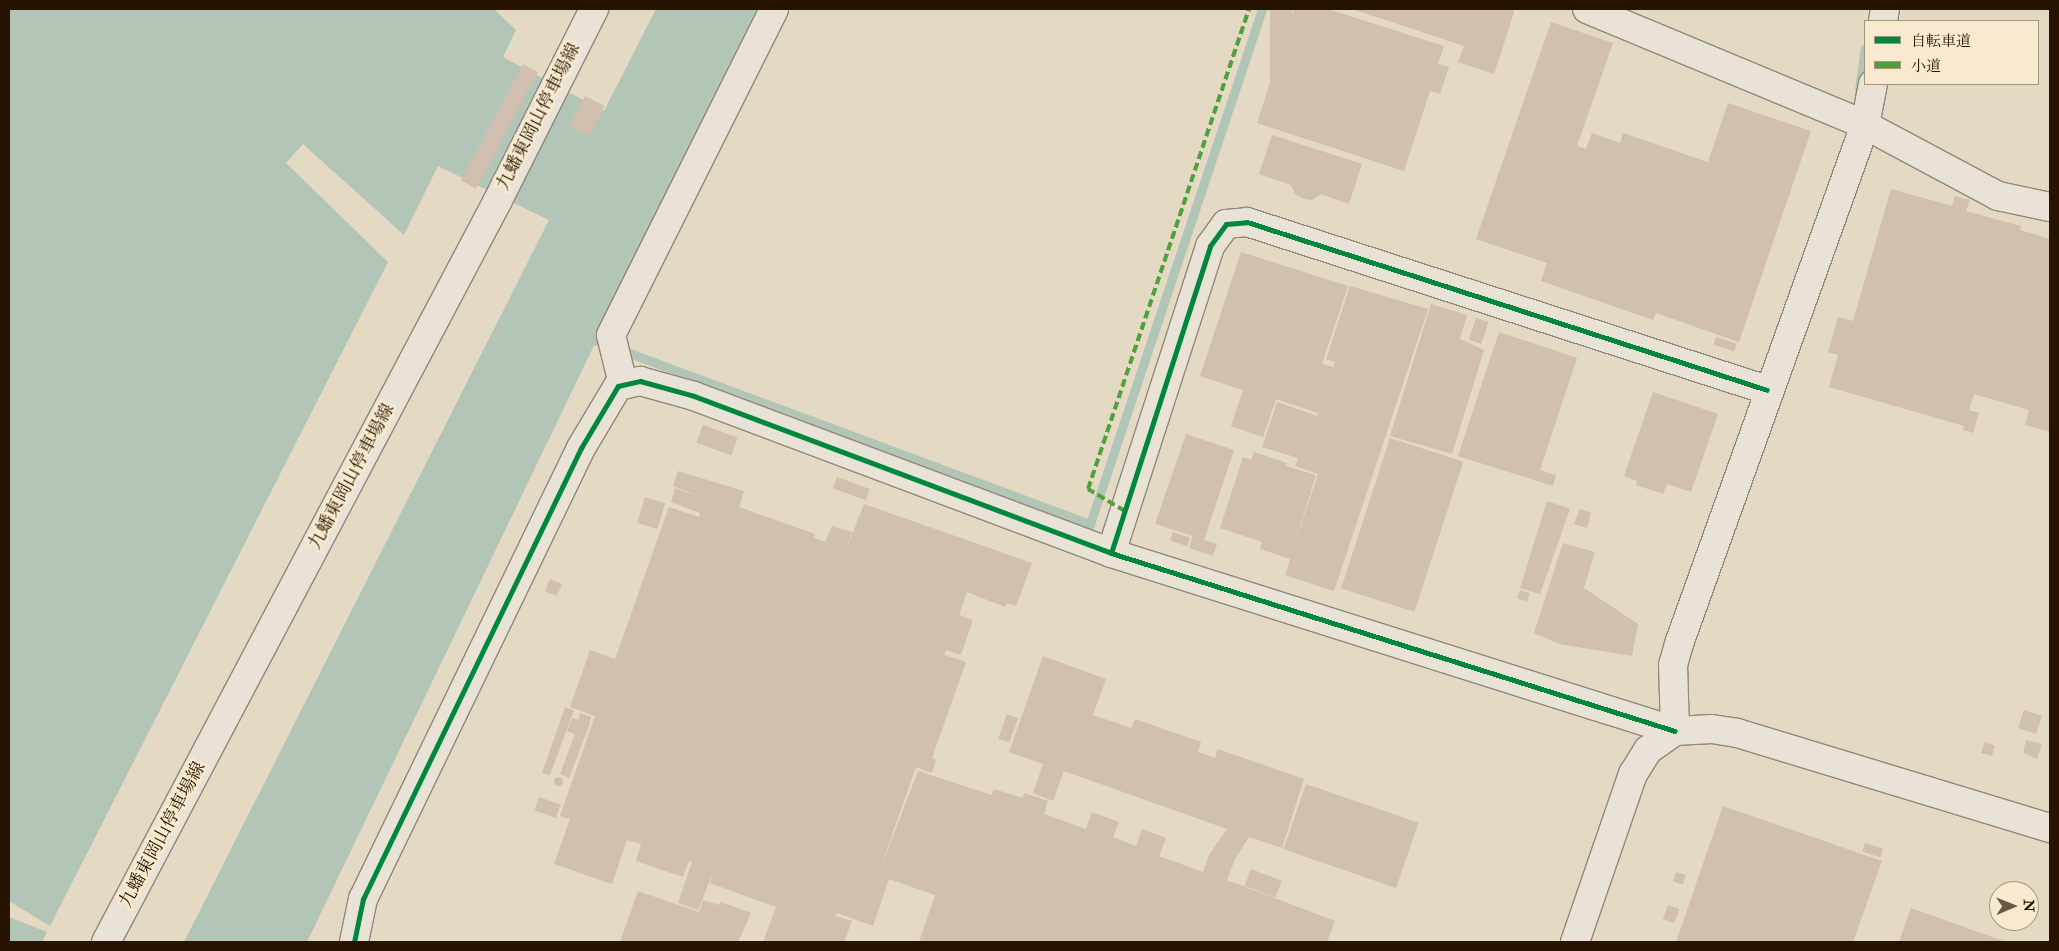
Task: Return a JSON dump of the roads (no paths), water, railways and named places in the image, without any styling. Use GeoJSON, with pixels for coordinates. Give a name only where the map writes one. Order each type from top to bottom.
{"type":"FeatureCollection","features":[{"type":"Feature","properties":{"kind":"street","name":"九蟠東岡山停車場線"},"geometry":{"type":"LineString","coordinates":[[106,942],[489,218],[594,9]]}},
{"type":"Feature","properties":{"kind":"street"},"geometry":{"type":"LineString","coordinates":[[354,942],[363,899],[581,448],[618,386],[617,360],[774,9]]}},
{"type":"Feature","properties":{"kind":"street"},"geometry":{"type":"LineString","coordinates":[[1587,9],[1869,107],[1998,196],[2050,207]]}},
{"type":"Feature","properties":{"kind":"street"},"geometry":{"type":"LineString","coordinates":[[1675,731],[1673,665],[1680,641],[1767,390],[1869,107]]}},
{"type":"Feature","properties":{"kind":"street"},"geometry":{"type":"LineString","coordinates":[[1111,553],[1210,246],[1226,224],[1247,222],[1767,390]]}},
{"type":"Feature","properties":{"kind":"street"},"geometry":{"type":"LineString","coordinates":[[617,360],[640,381],[694,396],[1111,553],[1675,731],[1712,729],[1737,733],[2050,828]]}},
{"type":"Feature","properties":{"kind":"street"},"geometry":{"type":"LineString","coordinates":[[1575,942],[1633,774],[1648,750],[1675,731]]}},
{"type":"Feature","properties":{"kind":"waterway"},"geometry":{"type":"LineString","coordinates":[[586,337],[1090,524],[1262,9]]}},
{"type":"Feature","properties":{"kind":"waterway"},"geometry":{"type":"LineString","coordinates":[[1859,90],[1864,55]]}}]}
